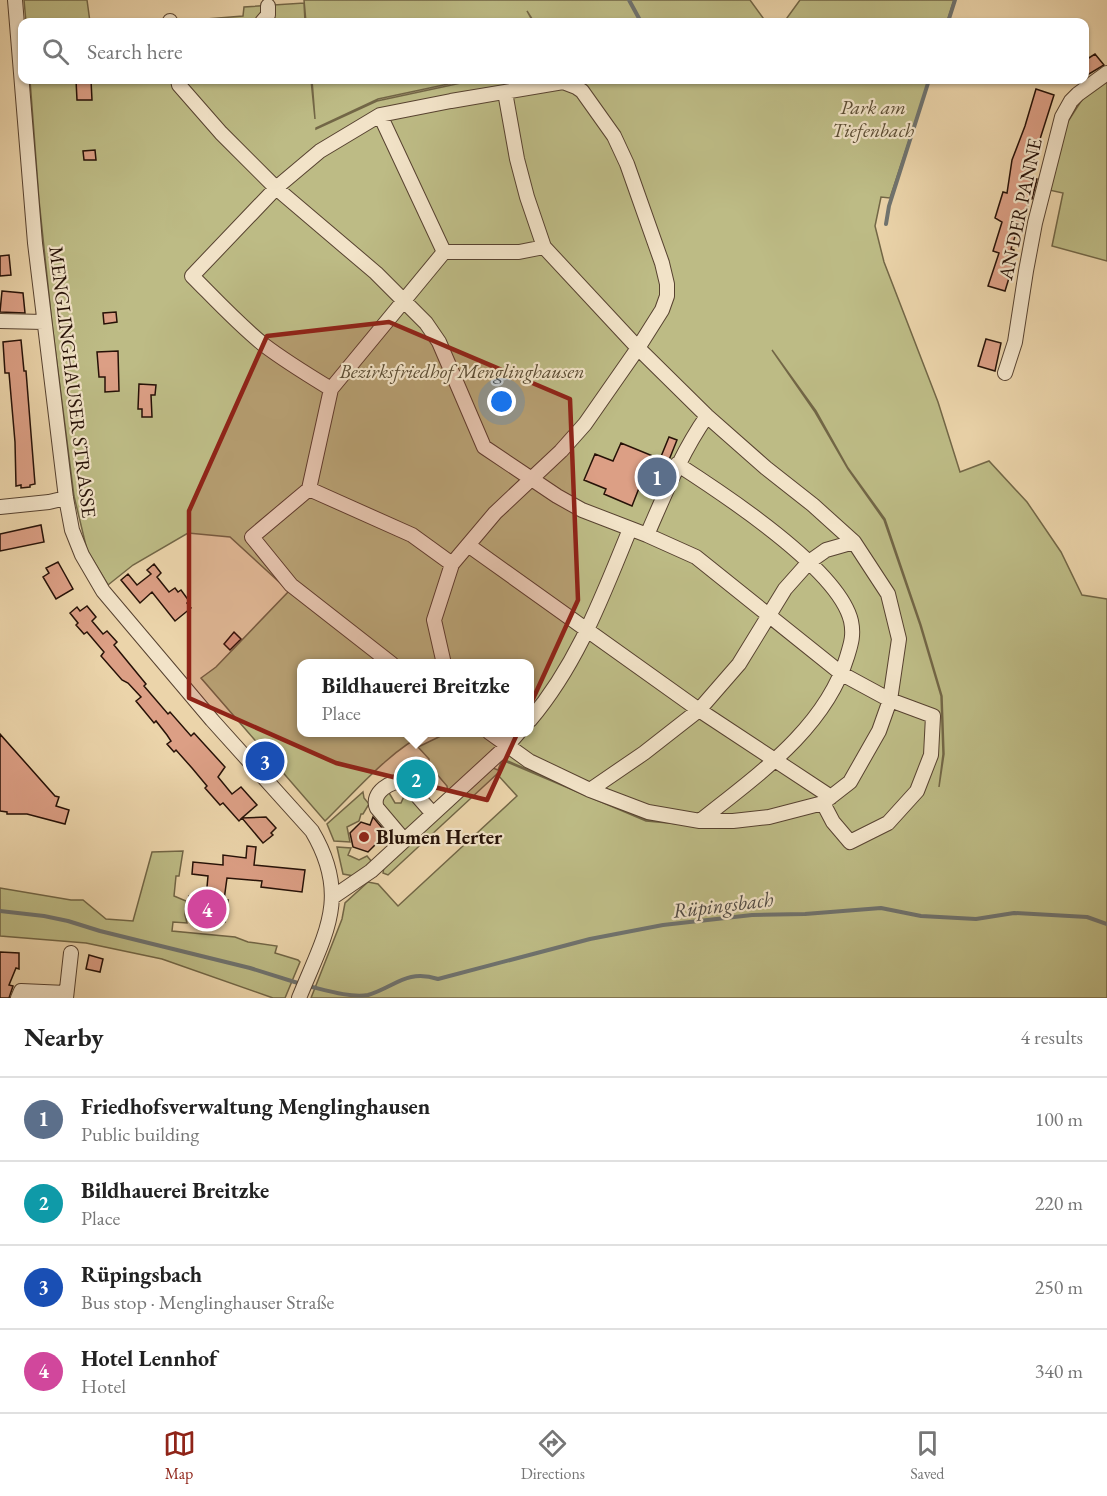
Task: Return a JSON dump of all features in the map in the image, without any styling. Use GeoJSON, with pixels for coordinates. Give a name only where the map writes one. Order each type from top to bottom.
{"type":"FeatureCollection","features":[{"type":"Feature","properties":{"kind":"street","name":"MENGLINGHAUSER STRASSE"},"geometry":{"type":"LineString","coordinates":[[15,0],[18,37]]}},
{"type":"Feature","properties":{"kind":"street"},"geometry":{"type":"LineString","coordinates":[[265,18],[268,15],[268,6]]}},
{"type":"Feature","properties":{"kind":"street","name":"AN DER PANNE"},"geometry":{"type":"LineString","coordinates":[[1005,373],[1015,342],[1033,233],[1062,117],[1078,94],[1107,74]]}},
{"type":"Feature","properties":{"kind":"street","name":"MENGLINGHAUSER STRASSE"},"geometry":{"type":"LineString","coordinates":[[22,84],[44,322],[72,530],[103,591],[212,720],[312,831],[321,847],[329,867],[333,897],[332,914],[299,998]]}},
{"type":"Feature","properties":{"kind":"street"},"geometry":{"type":"LineString","coordinates":[[178,84],[221,133],[276,188],[405,300],[426,323],[439,342],[484,447],[531,480],[582,510],[696,557],[842,674],[890,700],[933,716],[931,755],[917,791],[888,823],[850,842],[833,822],[827,800],[774,760],[699,710],[468,545]]}},
{"type":"Feature","properties":{"kind":"street"},"geometry":{"type":"LineString","coordinates":[[331,389],[263,344],[233,318],[192,276],[276,188],[320,151],[380,116],[551,84]]}},
{"type":"Feature","properties":{"kind":"street"},"geometry":{"type":"LineString","coordinates":[[443,659],[434,620],[452,564],[495,513],[561,452],[585,424],[638,348],[662,310],[667,296],[667,284],[658,252],[627,164],[614,136],[582,91],[569,84]]}},
{"type":"Feature","properties":{"kind":"street"},"geometry":{"type":"LineString","coordinates":[[495,737],[529,761],[590,790],[648,812],[700,821],[732,821],[769,817],[827,800],[850,782],[879,731],[890,700],[899,639],[888,594],[854,542],[707,416],[638,348],[544,248],[520,169],[505,92]]}},
{"type":"Feature","properties":{"kind":"street"},"geometry":{"type":"LineString","coordinates":[[380,116],[444,252]]}},
{"type":"Feature","properties":{"kind":"street"},"geometry":{"type":"LineString","coordinates":[[444,252],[519,252],[544,248]]}},
{"type":"Feature","properties":{"kind":"street"},"geometry":{"type":"LineString","coordinates":[[388,659],[291,585],[252,537],[309,489],[331,389],[444,252]]}},
{"type":"Feature","properties":{"kind":"street"},"geometry":{"type":"LineString","coordinates":[[0,321],[44,322]]}},
{"type":"Feature","properties":{"kind":"street"},"geometry":{"type":"LineString","coordinates":[[647,535],[691,438],[707,416]]}},
{"type":"Feature","properties":{"kind":"street"},"geometry":{"type":"LineString","coordinates":[[678,464],[736,502],[809,562],[841,600],[851,620],[853,638],[842,674],[827,701],[806,729],[774,760],[700,821]]}},
{"type":"Feature","properties":{"kind":"street"},"geometry":{"type":"LineString","coordinates":[[309,489],[397,528],[452,564]]}},
{"type":"Feature","properties":{"kind":"street"},"geometry":{"type":"LineString","coordinates":[[0,507],[66,498]]}},
{"type":"Feature","properties":{"kind":"street"},"geometry":{"type":"LineString","coordinates":[[534,715],[555,688],[588,631],[630,529]]}},
{"type":"Feature","properties":{"kind":"street"},"geometry":{"type":"LineString","coordinates":[[590,790],[644,753],[699,710],[739,664],[785,589],[809,562],[826,550],[854,542]]}},
{"type":"Feature","properties":{"kind":"street"},"geometry":{"type":"LineString","coordinates":[[333,897],[371,871],[515,737]]}},
{"type":"Feature","properties":{"kind":"street"},"geometry":{"type":"LineString","coordinates":[[404,840],[377,808],[376,796],[392,783],[405,782],[434,814]]}},
{"type":"Feature","properties":{"kind":"street"},"geometry":{"type":"LineString","coordinates":[[18,998],[21,991],[66,996],[71,953]]}},
{"type":"Feature","properties":{"kind":"highlighted area"},"geometry":{"type":"Polygon","coordinates":[[[389,322],[570,399],[578,600],[487,800],[336,763],[189,698],[189,511],[267,336],[389,322]]]}},
{"type":"Feature","properties":{"kind":"green space"},"geometry":{"type":"Polygon","coordinates":[[[24,0],[87,0],[89,18],[26,18],[24,0]]]}},
{"type":"Feature","properties":{"kind":"green space"},"geometry":{"type":"Polygon","coordinates":[[[304,0],[750,0],[763,18],[531,18],[527,11],[531,18],[306,18],[304,0]]]}},
{"type":"Feature","properties":{"kind":"green space"},"geometry":{"type":"Polygon","coordinates":[[[800,0],[954,0],[948,18],[787,18],[800,0]]]}},
{"type":"Feature","properties":{"kind":"green space"},"geometry":{"type":"Polygon","coordinates":[[[304,3],[305,18],[218,18],[243,16],[244,7],[304,3]]]}},
{"type":"Feature","properties":{"kind":"green space"},"geometry":{"type":"Polygon","coordinates":[[[1107,79],[1107,261],[1052,246],[1063,193],[1049,190],[1067,123],[1083,98],[1107,79]]]}},
{"type":"Feature","properties":{"kind":"green space"},"geometry":{"type":"Polygon","coordinates":[[[30,84],[311,84],[315,119],[312,84],[448,84],[378,99],[316,129],[377,101],[456,84],[928,84],[890,198],[881,197],[875,226],[884,262],[938,402],[960,472],[989,461],[1027,502],[1061,552],[1082,595],[1107,599],[1107,998],[311,998],[342,919],[345,903],[368,882],[378,884],[398,906],[517,796],[497,774],[388,875],[383,873],[384,867],[493,768],[498,770],[502,760],[646,821],[691,825],[646,820],[503,759],[492,750],[485,760],[448,795],[447,786],[429,765],[429,759],[418,747],[439,737],[534,737],[534,659],[297,659],[297,737],[419,737],[387,760],[325,821],[201,678],[216,667],[289,591],[230,537],[188,533],[133,565],[108,585],[87,550],[74,496],[52,324],[30,84]],[[772,350],[815,412],[848,469],[884,520],[920,625],[941,696],[943,754],[939,787],[944,754],[942,696],[921,625],[885,519],[848,468],[816,411],[772,350]]]}},
{"type":"Feature","properties":{"kind":"green space"},"geometry":{"type":"Polygon","coordinates":[[[403,787],[426,812],[403,833],[379,799],[388,791],[395,803],[401,803],[405,794],[403,787]]]}},
{"type":"Feature","properties":{"kind":"green space"},"geometry":{"type":"Polygon","coordinates":[[[363,792],[369,804],[361,814],[359,821],[347,827],[350,842],[334,841],[327,824],[363,792]]]}},
{"type":"Feature","properties":{"kind":"green space"},"geometry":{"type":"Polygon","coordinates":[[[337,847],[351,848],[348,855],[359,860],[367,856],[372,862],[354,876],[343,874],[337,847]]]}},
{"type":"Feature","properties":{"kind":"green space"},"geometry":{"type":"Polygon","coordinates":[[[183,851],[179,876],[176,876],[174,896],[186,901],[187,923],[173,922],[172,931],[235,937],[248,942],[277,946],[275,953],[300,962],[285,998],[273,998],[162,959],[86,943],[0,936],[0,888],[83,900],[106,919],[133,921],[152,852],[183,851]]]}},
{"type":"Feature","properties":{"kind":"building"},"geometry":{"type":"Polygon","coordinates":[[[1095,54],[1104,65],[1089,74],[1089,58],[1095,54]]]}},
{"type":"Feature","properties":{"kind":"building"},"geometry":{"type":"Polygon","coordinates":[[[76,84],[91,84],[92,100],[77,100],[76,84]]]}},
{"type":"Feature","properties":{"kind":"building"},"geometry":{"type":"Polygon","coordinates":[[[1036,89],[1054,95],[1028,177],[1037,179],[1032,199],[1029,199],[1023,228],[1018,227],[1011,249],[1014,250],[1010,264],[1013,265],[1005,291],[988,286],[999,253],[993,251],[1002,222],[995,218],[1003,192],[1007,193],[1012,160],[1036,89]]]}},
{"type":"Feature","properties":{"kind":"building"},"geometry":{"type":"Polygon","coordinates":[[[95,150],[96,160],[84,160],[83,151],[95,150]]]}},
{"type":"Feature","properties":{"kind":"building"},"geometry":{"type":"Polygon","coordinates":[[[9,255],[11,275],[0,276],[0,256],[9,255]]]}},
{"type":"Feature","properties":{"kind":"building"},"geometry":{"type":"Polygon","coordinates":[[[2,291],[23,293],[25,313],[0,312],[2,291]]]}},
{"type":"Feature","properties":{"kind":"building"},"geometry":{"type":"Polygon","coordinates":[[[116,312],[117,322],[104,324],[103,313],[116,312]]]}},
{"type":"Feature","properties":{"kind":"building"},"geometry":{"type":"Polygon","coordinates":[[[986,339],[1001,343],[995,371],[978,366],[986,339]]]}},
{"type":"Feature","properties":{"kind":"building"},"geometry":{"type":"Polygon","coordinates":[[[21,340],[24,371],[26,371],[35,484],[21,488],[21,485],[16,486],[9,373],[5,373],[3,342],[21,340]]]}},
{"type":"Feature","properties":{"kind":"building"},"geometry":{"type":"Polygon","coordinates":[[[118,351],[119,391],[105,392],[105,377],[99,377],[97,352],[118,351]]]}},
{"type":"Feature","properties":{"kind":"building"},"geometry":{"type":"Polygon","coordinates":[[[139,384],[156,385],[155,395],[151,395],[152,417],[142,417],[142,409],[138,409],[139,384]]]}},
{"type":"Feature","properties":{"kind":"building"},"geometry":{"type":"Polygon","coordinates":[[[669,437],[677,440],[657,490],[641,483],[632,506],[604,494],[606,489],[584,480],[595,454],[613,461],[621,443],[660,459],[669,437]]]}},
{"type":"Feature","properties":{"kind":"building"},"geometry":{"type":"Polygon","coordinates":[[[41,525],[44,542],[0,551],[0,534],[41,525]]]}},
{"type":"Feature","properties":{"kind":"building"},"geometry":{"type":"Polygon","coordinates":[[[58,562],[73,589],[56,599],[43,577],[49,573],[46,568],[58,562]]]}},
{"type":"Feature","properties":{"kind":"building"},"geometry":{"type":"Polygon","coordinates":[[[154,564],[161,573],[157,577],[169,592],[175,588],[178,592],[181,590],[189,601],[187,603],[191,608],[175,621],[152,592],[140,603],[121,580],[128,574],[137,585],[151,574],[147,570],[154,564]]]}},
{"type":"Feature","properties":{"kind":"building"},"geometry":{"type":"Polygon","coordinates":[[[87,606],[96,617],[92,621],[103,634],[107,631],[117,642],[114,645],[168,714],[170,712],[191,736],[194,733],[225,767],[218,777],[232,794],[241,787],[257,805],[239,821],[223,803],[220,805],[192,768],[176,750],[174,752],[167,744],[171,741],[167,735],[136,701],[141,697],[101,656],[104,652],[87,632],[84,634],[76,625],[78,623],[70,613],[77,607],[80,611],[87,606]]]}},
{"type":"Feature","properties":{"kind":"building"},"geometry":{"type":"Polygon","coordinates":[[[234,632],[241,639],[230,650],[224,644],[234,632]]]}},
{"type":"Feature","properties":{"kind":"building"},"geometry":{"type":"Polygon","coordinates":[[[0,734],[55,796],[59,797],[56,806],[69,810],[65,824],[27,814],[7,814],[7,812],[0,811],[0,734]]]}},
{"type":"Feature","properties":{"kind":"building"},"geometry":{"type":"Polygon","coordinates":[[[266,817],[276,828],[271,833],[273,835],[263,843],[242,818],[266,817]]]}},
{"type":"Feature","properties":{"kind":"building","name":"Blumen Herter"},"geometry":{"type":"Polygon","coordinates":[[[373,817],[388,835],[389,842],[376,844],[368,852],[353,847],[350,833],[361,822],[370,825],[373,817]]]}},
{"type":"Feature","properties":{"kind":"building"},"geometry":{"type":"Polygon","coordinates":[[[247,846],[256,847],[254,865],[305,870],[302,892],[261,887],[262,881],[227,878],[224,900],[228,900],[225,922],[187,918],[189,896],[206,898],[208,876],[192,874],[193,862],[223,865],[223,855],[246,858],[247,846]]]}},
{"type":"Feature","properties":{"kind":"building"},"geometry":{"type":"Polygon","coordinates":[[[0,952],[19,953],[19,969],[16,968],[9,985],[13,986],[9,998],[0,998],[0,952]]]}},
{"type":"Feature","properties":{"kind":"building"},"geometry":{"type":"Polygon","coordinates":[[[89,955],[103,959],[100,972],[86,969],[89,955]]]}},
{"type":"Feature","properties":{"kind":"waterway"},"geometry":{"type":"LineString","coordinates":[[629,0],[639,18]]}},
{"type":"Feature","properties":{"kind":"waterway"},"geometry":{"type":"LineString","coordinates":[[949,18],[955,0]]}},
{"type":"Feature","properties":{"kind":"waterway"},"geometry":{"type":"LineString","coordinates":[[886,224],[889,206],[928,84]]}},
{"type":"Feature","properties":{"kind":"waterway","name":"Rüpingsbach"},"geometry":{"type":"LineString","coordinates":[[308,986],[346,995],[368,995],[401,980],[417,976],[438,979],[590,939],[663,925],[752,915],[805,914],[881,908],[921,916],[976,919],[1014,913],[1087,917],[1107,924]]}},
{"type":"Feature","properties":{"kind":"waterway","name":"Rüpingsbach"},"geometry":{"type":"LineString","coordinates":[[0,911],[68,921],[250,968],[301,984]]}},
{"type":"Feature","properties":{"kind":"place","name":"Friedhofsverwaltung Menglinghausen"},"geometry":{"type":"Point","coordinates":[657,477]}},
{"type":"Feature","properties":{"kind":"place","name":"Rüpingsbach"},"geometry":{"type":"Point","coordinates":[265,761]}},
{"type":"Feature","properties":{"kind":"place","name":"Bildhauerei Breitzke"},"geometry":{"type":"Point","coordinates":[416,779]}},
{"type":"Feature","properties":{"kind":"place","name":"Blumen Herter"},"geometry":{"type":"Point","coordinates":[364,837]}},
{"type":"Feature","properties":{"kind":"place","name":"Hotel Lennhof"},"geometry":{"type":"Point","coordinates":[207,909]}},
{"type":"Feature","properties":{"kind":"park label","name":"Park am Tiefenbach"},"geometry":{"type":"Point","coordinates":[873,118]}},
{"type":"Feature","properties":{"kind":"park label","name":"Bezirksfriedhof Menglinghausen"},"geometry":{"type":"Point","coordinates":[462,371]}}]}
